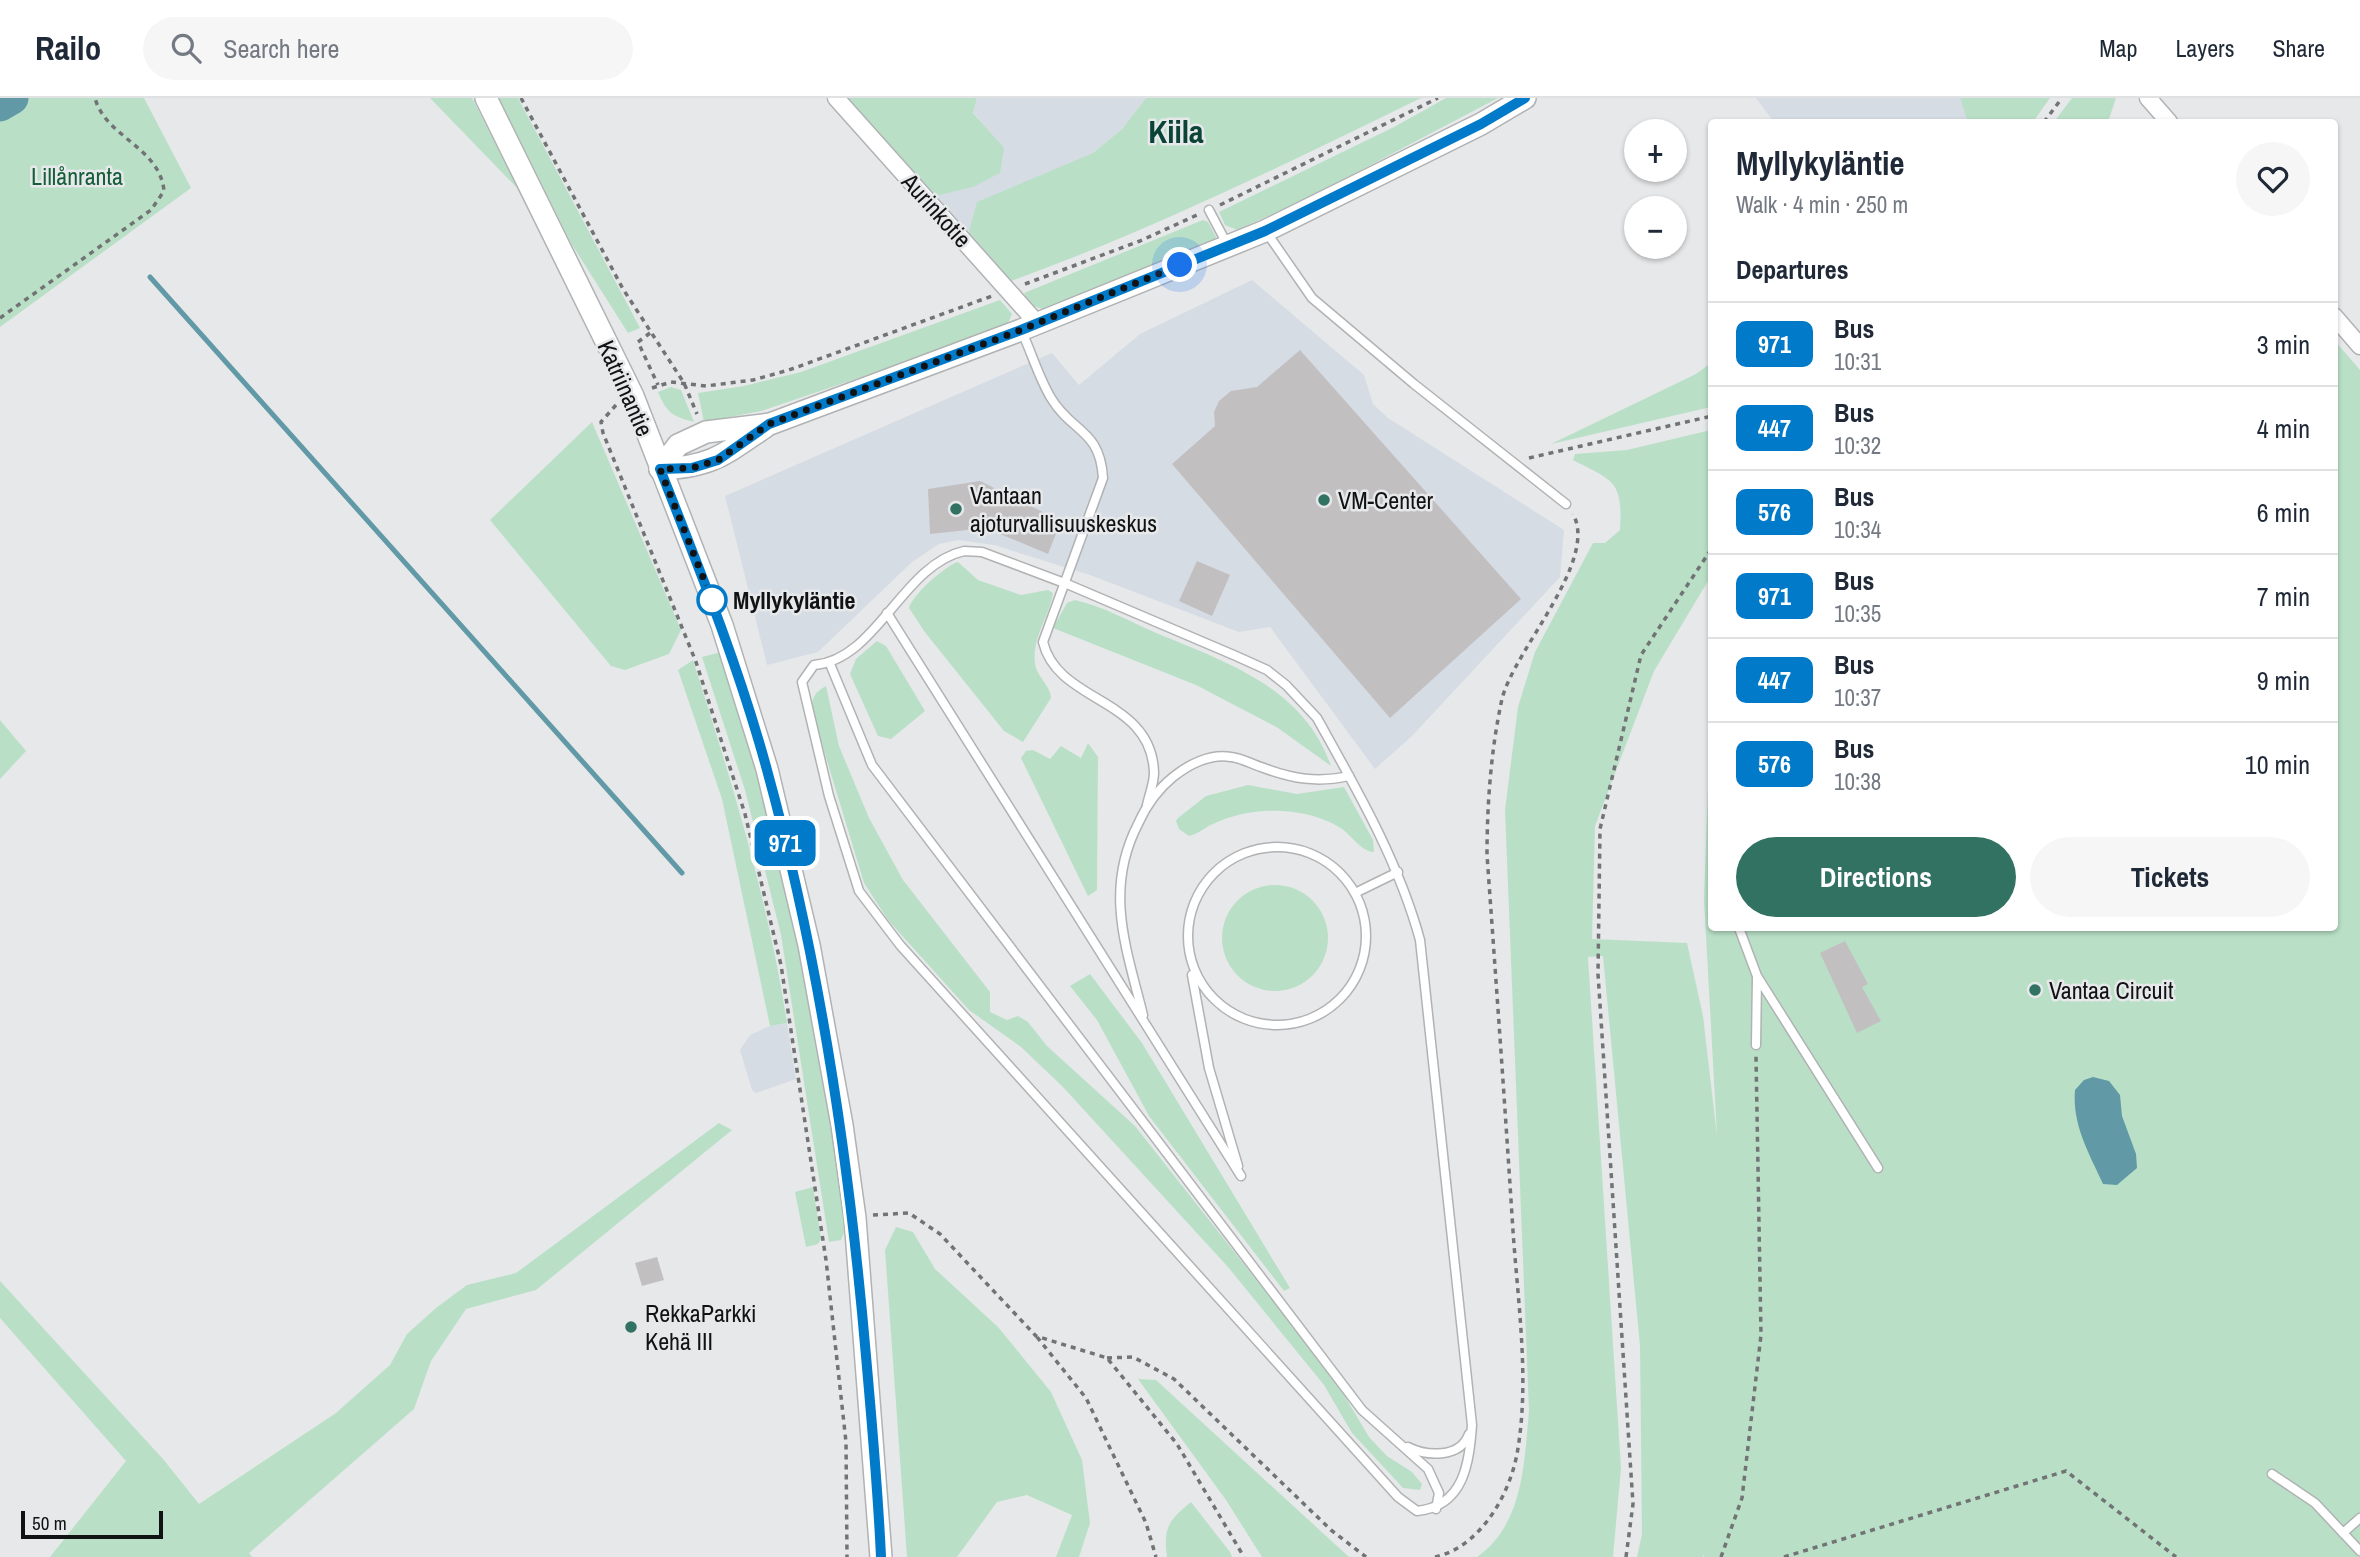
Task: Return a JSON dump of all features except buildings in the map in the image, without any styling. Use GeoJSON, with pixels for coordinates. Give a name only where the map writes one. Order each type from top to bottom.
{"type":"FeatureCollection","features":[{"type":"Feature","properties":{"kind":"main road","name":"Katriinantie"},"geometry":{"type":"LineString","coordinates":[[486,98],[633,396],[722,625],[767,769],[809,946],[842,1125],[855,1218],[881,1557]]}},
{"type":"Feature","properties":{"kind":"main road"},"geometry":{"type":"LineString","coordinates":[[660,469],[678,445],[706,432],[769,424],[1029,326],[1265,231],[1481,124],[1525,98]]}},
{"type":"Feature","properties":{"kind":"main road"},"geometry":{"type":"LineString","coordinates":[[660,469],[692,468],[718,460],[769,424]]}},
{"type":"Feature","properties":{"kind":"street","name":"Aurinkotie"},"geometry":{"type":"LineString","coordinates":[[836,98],[1008,290],[1029,326]]}},
{"type":"Feature","properties":{"kind":"street"},"geometry":{"type":"LineString","coordinates":[[2148,98],[2166,119]]}},
{"type":"Feature","properties":{"kind":"street"},"geometry":{"type":"LineString","coordinates":[[2338,321],[2360,346]]}},
{"type":"Feature","properties":{"kind":"lane"},"geometry":{"type":"LineString","coordinates":[[1209,210],[1228,246]]}},
{"type":"Feature","properties":{"kind":"lane"},"geometry":{"type":"LineString","coordinates":[[1265,231],[1312,298],[1566,504]]}},
{"type":"Feature","properties":{"kind":"lane"},"geometry":{"type":"LineString","coordinates":[[1029,326],[1052,400],[1098,446],[1103,478],[1043,642],[1046,657],[1060,675],[1124,714],[1142,733],[1150,749],[1154,775],[1147,806]]}},
{"type":"Feature","properties":{"kind":"lane"},"geometry":{"type":"LineString","coordinates":[[964,551],[982,552],[1066,584],[1267,670],[1303,700],[1317,718],[1398,872],[1420,940],[1472,1425],[1470,1455],[1461,1480],[1450,1498],[1436,1509],[1417,1511],[1398,1497],[900,944],[859,891],[802,691],[807,671],[814,665],[830,664],[853,649],[932,564],[964,551]]}},
{"type":"Feature","properties":{"kind":"lane"},"geometry":{"type":"LineString","coordinates":[[887,613],[1241,1176],[1209,1068],[1189,957],[1187,935],[1197,894],[1209,877],[1244,853],[1265,847],[1286,847],[1307,852],[1342,875],[1355,892],[1365,926],[1363,961],[1346,992],[1320,1015],[1298,1023],[1275,1026],[1251,1022],[1230,1012],[1212,998],[1198,979],[1189,957]]}},
{"type":"Feature","properties":{"kind":"lane"},"geometry":{"type":"LineString","coordinates":[[830,664],[872,765],[1362,1410],[1432,1476],[1438,1493],[1436,1509]]}},
{"type":"Feature","properties":{"kind":"lane"},"geometry":{"type":"LineString","coordinates":[[1144,1021],[1120,924],[1119,884],[1125,850],[1147,806],[1166,783],[1187,766],[1214,757],[1231,757],[1288,777],[1313,782],[1349,776]]}},
{"type":"Feature","properties":{"kind":"lane"},"geometry":{"type":"LineString","coordinates":[[1355,892],[1398,872]]}},
{"type":"Feature","properties":{"kind":"lane"},"geometry":{"type":"LineString","coordinates":[[1740,931],[1757,976],[1878,1168]]}},
{"type":"Feature","properties":{"kind":"lane"},"geometry":{"type":"LineString","coordinates":[[1756,1045],[1757,976]]}},
{"type":"Feature","properties":{"kind":"lane"},"geometry":{"type":"LineString","coordinates":[[1399,1443],[1420,1453],[1447,1454],[1467,1440],[1472,1425]]}},
{"type":"Feature","properties":{"kind":"lane"},"geometry":{"type":"LineString","coordinates":[[2272,1474],[2315,1503],[2360,1552]]}},
{"type":"Feature","properties":{"kind":"lane"},"geometry":{"type":"LineString","coordinates":[[2343,1533],[2360,1518]]}},
{"type":"Feature","properties":{"kind":"path"},"geometry":{"type":"LineString","coordinates":[[0,318],[151,210],[164,191],[160,169],[104,116],[95,98]]}},
{"type":"Feature","properties":{"kind":"path"},"geometry":{"type":"LineString","coordinates":[[522,98],[623,289],[684,383]]}},
{"type":"Feature","properties":{"kind":"path"},"geometry":{"type":"LineString","coordinates":[[650,333],[638,342],[658,385],[684,383],[706,386],[753,380],[789,370],[1140,241],[1438,98]]}},
{"type":"Feature","properties":{"kind":"path"},"geometry":{"type":"LineString","coordinates":[[2046,119],[2062,98]]}},
{"type":"Feature","properties":{"kind":"path"},"geometry":{"type":"LineString","coordinates":[[612,407],[601,422],[603,433],[700,674],[745,814],[781,965],[826,1260],[846,1442],[847,1557]]}},
{"type":"Feature","properties":{"kind":"path"},"geometry":{"type":"LineString","coordinates":[[1512,462],[1708,417]]}},
{"type":"Feature","properties":{"kind":"path"},"geometry":{"type":"LineString","coordinates":[[1435,1557],[1446,1555],[1468,1541],[1497,1508],[1517,1455],[1521,1356],[1487,855],[1487,814],[1503,697],[1573,563],[1580,534],[1575,517],[1566,504]]}},
{"type":"Feature","properties":{"kind":"path"},"geometry":{"type":"LineString","coordinates":[[1626,1557],[1633,1504],[1598,974],[1600,829],[1641,655],[1708,554]]}},
{"type":"Feature","properties":{"kind":"path"},"geometry":{"type":"LineString","coordinates":[[1721,1557],[1742,1498],[1761,1335],[1756,1045]]}},
{"type":"Feature","properties":{"kind":"path"},"geometry":{"type":"LineString","coordinates":[[855,1218],[909,1213],[940,1234],[1035,1336],[1086,1398],[1146,1523],[1156,1557]]}},
{"type":"Feature","properties":{"kind":"path"},"geometry":{"type":"LineString","coordinates":[[1035,1336],[1107,1358],[1133,1357],[1174,1379],[1331,1530],[1366,1557]]}},
{"type":"Feature","properties":{"kind":"path"},"geometry":{"type":"LineString","coordinates":[[1107,1358],[1177,1444],[1244,1557]]}},
{"type":"Feature","properties":{"kind":"path"},"geometry":{"type":"LineString","coordinates":[[1784,1557],[2066,1471],[2176,1557]]}},
{"type":"Feature","properties":{"kind":"shaded area"},"geometry":{"type":"Polygon","coordinates":[[[977,98],[1146,98],[1122,129],[1093,153],[968,235],[935,196],[973,187],[986,128],[973,112],[977,98]]]}},
{"type":"Feature","properties":{"kind":"shaded area"},"geometry":{"type":"Polygon","coordinates":[[[1756,98],[2019,98],[1991,119],[1772,119],[1756,98]]]}},
{"type":"Feature","properties":{"kind":"shaded area"},"geometry":{"type":"Polygon","coordinates":[[[1252,280],[1364,375],[1373,404],[1388,418],[1564,530],[1560,577],[1412,736],[1375,769],[1270,627],[1239,632],[1090,575],[994,545],[958,540],[939,544],[912,562],[818,652],[767,665],[725,496],[1052,353],[1079,385],[1140,334],[1252,280]]]}},
{"type":"Feature","properties":{"kind":"shaded area"},"geometry":{"type":"Polygon","coordinates":[[[787,1023],[796,1079],[756,1093],[752,1090],[740,1050],[750,1035],[770,1026],[787,1023]]]}},
{"type":"Feature","properties":{"kind":"green space","name":"Lillånranta"},"geometry":{"type":"Polygon","coordinates":[[[0,98],[144,98],[191,188],[0,327],[0,98]]]}},
{"type":"Feature","properties":{"kind":"green space"},"geometry":{"type":"Polygon","coordinates":[[[430,98],[472,98],[520,191],[430,98]]]}},
{"type":"Feature","properties":{"kind":"green space"},"geometry":{"type":"Polygon","coordinates":[[[499,98],[518,98],[640,328],[628,333],[571,243],[499,98]]]}},
{"type":"Feature","properties":{"kind":"green space"},"geometry":{"type":"Polygon","coordinates":[[[846,98],[977,98],[973,113],[1004,148],[1000,173],[973,187],[932,197],[846,98]]]}},
{"type":"Feature","properties":{"kind":"green space"},"geometry":{"type":"Polygon","coordinates":[[[1146,98],[1421,98],[1167,218],[1011,281],[968,235],[977,202],[1093,153],[1122,129],[1146,98]]]}},
{"type":"Feature","properties":{"kind":"green space"},"geometry":{"type":"Polygon","coordinates":[[[1446,98],[1498,98],[1308,198],[1237,230],[1225,225],[1219,212],[1394,127],[1446,98]]]}},
{"type":"Feature","properties":{"kind":"green space"},"geometry":{"type":"Polygon","coordinates":[[[1960,98],[2050,98],[2035,119],[1967,119],[1960,98]]]}},
{"type":"Feature","properties":{"kind":"green space"},"geometry":{"type":"Polygon","coordinates":[[[2072,98],[2116,98],[2109,119],[2056,119],[2072,98]]]}},
{"type":"Feature","properties":{"kind":"green space"},"geometry":{"type":"Polygon","coordinates":[[[1203,220],[1208,222],[1216,237],[1212,244],[1045,310],[1031,305],[1024,293],[1203,220]]]}},
{"type":"Feature","properties":{"kind":"green space"},"geometry":{"type":"Polygon","coordinates":[[[1000,300],[1012,314],[1008,323],[1000,330],[761,411],[704,422],[698,393],[744,386],[801,372],[1000,300]]]}},
{"type":"Feature","properties":{"kind":"green space","name":"Vantaa Circuit"},"geometry":{"type":"Polygon","coordinates":[[[2338,344],[2360,370],[2360,1557],[1704,1557],[1704,1554],[1703,1557],[1637,1557],[1642,1534],[1640,1346],[1603,956],[1588,957],[1621,1468],[1613,1557],[1477,1557],[1493,1543],[1513,1510],[1523,1471],[1529,1411],[1505,810],[1518,707],[1535,652],[1593,543],[1605,543],[1620,530],[1620,501],[1613,484],[1573,460],[1575,454],[1627,450],[1708,431],[1708,581],[1654,671],[1595,826],[1592,939],[1687,943],[1703,1016],[1717,1136],[1704,899],[1708,787],[1708,931],[2338,931],[2338,344]]]}},
{"type":"Feature","properties":{"kind":"green space"},"geometry":{"type":"Polygon","coordinates":[[[1708,365],[1708,408],[1551,444],[1696,374],[1708,365]]]}},
{"type":"Feature","properties":{"kind":"green space"},"geometry":{"type":"Polygon","coordinates":[[[671,387],[681,390],[694,422],[675,416],[667,409],[658,392],[671,387]]]}},
{"type":"Feature","properties":{"kind":"green space"},"geometry":{"type":"Polygon","coordinates":[[[592,422],[681,630],[669,654],[625,670],[611,666],[490,520],[592,422]]]}},
{"type":"Feature","properties":{"kind":"green space"},"geometry":{"type":"Polygon","coordinates":[[[958,562],[978,580],[1021,595],[1048,590],[1053,593],[1038,636],[1035,654],[1036,669],[1049,689],[1051,698],[1023,742],[1004,731],[924,631],[909,608],[911,602],[930,581],[958,562]]]}},
{"type":"Feature","properties":{"kind":"green space"},"geometry":{"type":"Polygon","coordinates":[[[1075,600],[1208,654],[1259,680],[1302,716],[1318,739],[1331,766],[1278,728],[1196,685],[1053,628],[1067,603],[1075,600]]]}},
{"type":"Feature","properties":{"kind":"green space"},"geometry":{"type":"Polygon","coordinates":[[[877,641],[886,646],[925,711],[891,739],[878,736],[850,674],[856,659],[877,641]]]}},
{"type":"Feature","properties":{"kind":"green space"},"geometry":{"type":"Polygon","coordinates":[[[721,652],[744,722],[783,864],[814,1010],[846,1229],[841,1240],[829,1242],[781,935],[745,790],[702,657],[721,652]]]}},
{"type":"Feature","properties":{"kind":"green space"},"geometry":{"type":"Polygon","coordinates":[[[693,660],[759,885],[787,1023],[770,1026],[722,799],[678,670],[693,660]]]}},
{"type":"Feature","properties":{"kind":"green space"},"geometry":{"type":"Polygon","coordinates":[[[826,686],[839,746],[869,818],[903,880],[990,992],[990,1012],[1007,1020],[1018,1016],[1028,1022],[1047,1046],[1135,1126],[1310,1348],[1341,1390],[1369,1437],[1387,1456],[1412,1472],[1422,1484],[1420,1490],[1403,1488],[1352,1433],[1324,1385],[1228,1267],[1062,1086],[1021,1047],[969,1010],[888,920],[864,883],[812,711],[814,696],[826,686]]]}},
{"type":"Feature","properties":{"kind":"green space"},"geometry":{"type":"Polygon","coordinates":[[[0,720],[26,751],[0,779],[0,720]]]}},
{"type":"Feature","properties":{"kind":"green space"},"geometry":{"type":"Polygon","coordinates":[[[1088,743],[1098,757],[1097,890],[1088,896],[1021,758],[1026,751],[1033,750],[1050,759],[1061,746],[1081,758],[1088,743]]]}},
{"type":"Feature","properties":{"kind":"green space"},"geometry":{"type":"Polygon","coordinates":[[[1248,785],[1297,794],[1344,787],[1373,840],[1374,852],[1364,849],[1339,827],[1325,820],[1293,812],[1244,814],[1213,824],[1189,836],[1179,829],[1176,821],[1178,818],[1206,796],[1248,785]]]}},
{"type":"Feature","properties":{"kind":"green space"},"geometry":{"type":"Polygon","coordinates":[[[1275,885],[1295,889],[1312,901],[1324,918],[1328,938],[1324,958],[1312,975],[1295,987],[1275,991],[1255,987],[1238,975],[1226,958],[1222,938],[1226,918],[1238,901],[1255,889],[1275,885]]]}},
{"type":"Feature","properties":{"kind":"green space"},"geometry":{"type":"Polygon","coordinates":[[[1090,974],[1142,1043],[1290,1288],[1284,1291],[1149,1116],[1097,1020],[1070,986],[1090,974]]]}},
{"type":"Feature","properties":{"kind":"green space"},"geometry":{"type":"Polygon","coordinates":[[[719,1123],[732,1130],[536,1290],[466,1309],[431,1361],[414,1409],[249,1553],[252,1557],[50,1557],[126,1461],[0,1318],[0,1281],[163,1459],[199,1504],[336,1413],[390,1365],[407,1334],[467,1285],[516,1273],[719,1123]]]}},
{"type":"Feature","properties":{"kind":"green space"},"geometry":{"type":"Polygon","coordinates":[[[813,1187],[821,1239],[818,1244],[806,1247],[795,1192],[813,1187]]]}},
{"type":"Feature","properties":{"kind":"green space"},"geometry":{"type":"Polygon","coordinates":[[[896,1227],[913,1232],[935,1269],[998,1327],[1051,1392],[1082,1460],[1090,1523],[1079,1557],[1056,1557],[1072,1515],[1027,1495],[997,1502],[957,1557],[907,1557],[885,1250],[896,1227]]]}},
{"type":"Feature","properties":{"kind":"green space"},"geometry":{"type":"Polygon","coordinates":[[[1138,1379],[1156,1380],[1349,1557],[1262,1557],[1226,1500],[1138,1379]]]}},
{"type":"Feature","properties":{"kind":"green space"},"geometry":{"type":"Polygon","coordinates":[[[1191,1502],[1232,1557],[1167,1557],[1166,1538],[1169,1525],[1191,1502]]]}},
{"type":"Feature","properties":{"kind":"water"},"geometry":{"type":"Polygon","coordinates":[[[2093,1077],[2109,1081],[2120,1095],[2122,1116],[2136,1154],[2137,1168],[2117,1185],[2103,1184],[2083,1139],[2076,1115],[2075,1090],[2084,1080],[2093,1077]]]}},
{"type":"Feature","properties":{"kind":"waterway"},"geometry":{"type":"LineString","coordinates":[[0,105],[12,98]]}},
{"type":"Feature","properties":{"kind":"waterway"},"geometry":{"type":"LineString","coordinates":[[150,277],[682,873]]}},
{"type":"Feature","properties":{"kind":"bus line","name":"971"},"geometry":{"type":"LineString","coordinates":[[881,1557],[855,1218],[842,1125],[809,946],[767,769],[722,625],[660,469],[692,468],[718,460],[769,424],[1021,330],[1265,231],[1481,124],[1525,98]]}},
{"type":"Feature","properties":{"kind":"place","name":"VM-Center"},"geometry":{"type":"Point","coordinates":[1324,500]}},
{"type":"Feature","properties":{"kind":"place","name":"Vantaan ajoturvallisuuskeskus"},"geometry":{"type":"Point","coordinates":[956,509]}},
{"type":"Feature","properties":{"kind":"place","name":"Myllykyläntie"},"geometry":{"type":"Point","coordinates":[712,600]}},
{"type":"Feature","properties":{"kind":"place","name":"Vantaa Circuit"},"geometry":{"type":"Point","coordinates":[2035,990]}},
{"type":"Feature","properties":{"kind":"place","name":"RekkaParkki Kehä III"},"geometry":{"type":"Point","coordinates":[631,1327]}},
{"type":"Feature","properties":{"kind":"district","name":"Kiila"},"geometry":{"type":"Point","coordinates":[1176,131]}},
{"type":"Feature","properties":{"kind":"route"},"geometry":{"type":"LineString","coordinates":[[712,600],[660,469],[692,468],[718,460],[769,424],[1021,330],[1180,265]]}}]}
